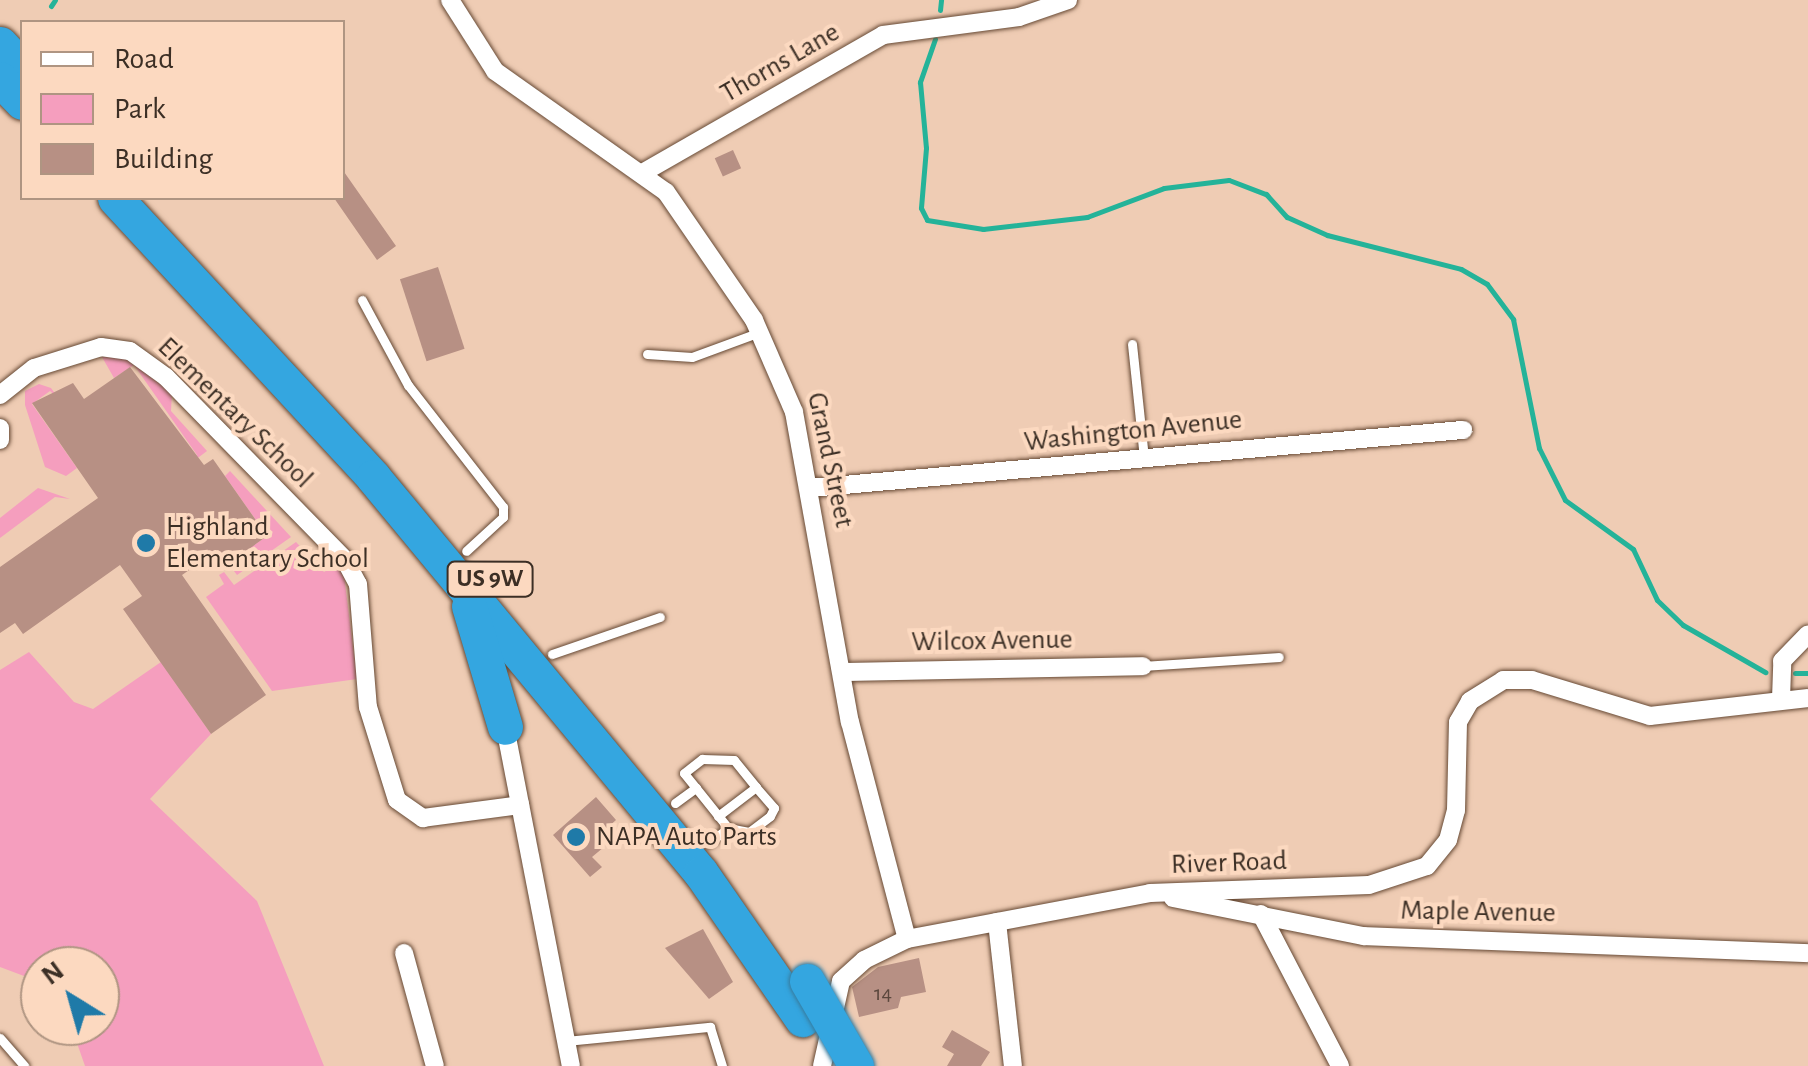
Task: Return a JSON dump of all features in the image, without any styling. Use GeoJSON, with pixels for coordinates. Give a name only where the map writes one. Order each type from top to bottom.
{"type":"FeatureCollection","features":[{"type":"Feature","properties":{"kind":"highway"},"geometry":{"type":"LineString","coordinates":[[0,44],[20,66]]}},
{"type":"Feature","properties":{"kind":"highway"},"geometry":{"type":"LineString","coordinates":[[0,79],[20,100]]}},
{"type":"Feature","properties":{"kind":"highway","name":"US 9W"},"geometry":{"type":"LineString","coordinates":[[117,200],[718,829],[856,1066]]}},
{"type":"Feature","properties":{"kind":"highway","name":"US 9W"},"geometry":{"type":"LineString","coordinates":[[150,200],[305,362],[453,554],[554,695],[732,912],[802,1019],[825,1066]]}},
{"type":"Feature","properties":{"kind":"highway"},"geometry":{"type":"LineString","coordinates":[[453,554],[505,727]]}},
{"type":"Feature","properties":{"kind":"highway"},"geometry":{"type":"LineString","coordinates":[[505,727],[518,695],[554,695]]}},
{"type":"Feature","properties":{"kind":"street","name":"Grand Street"},"geometry":{"type":"LineString","coordinates":[[450,0],[506,81],[644,172],[706,243],[760,332],[786,388],[810,488],[842,672],[908,940]]}},
{"type":"Feature","properties":{"kind":"street","name":"Thorns Lane"},"geometry":{"type":"LineString","coordinates":[[644,172],[883,35],[1018,16],[1068,0]]}},
{"type":"Feature","properties":{"kind":"street","name":"Elementary School"},"geometry":{"type":"LineString","coordinates":[[1,400],[34,368],[102,347],[130,351],[166,377],[345,560],[358,584],[368,707],[397,800],[424,818],[520,805]]}},
{"type":"Feature","properties":{"kind":"street"},"geometry":{"type":"LineString","coordinates":[[0,428],[0,440]]}},
{"type":"Feature","properties":{"kind":"street","name":"Washington Avenue"},"geometry":{"type":"LineString","coordinates":[[810,488],[1462,430]]}},
{"type":"Feature","properties":{"kind":"street"},"geometry":{"type":"LineString","coordinates":[[1808,634],[1782,661],[1781,698],[1808,698]]}},
{"type":"Feature","properties":{"kind":"street","name":"Wilcox Avenue"},"geometry":{"type":"LineString","coordinates":[[842,672],[1143,666]]}},
{"type":"Feature","properties":{"kind":"street","name":"River Road"},"geometry":{"type":"LineString","coordinates":[[1150,893],[1309,888],[1405,878],[1437,857],[1456,810],[1458,722],[1470,701],[1503,680],[1532,680],[1650,716],[1702,714],[1781,698]]}},
{"type":"Feature","properties":{"kind":"street"},"geometry":{"type":"LineString","coordinates":[[505,727],[571,1066]]}},
{"type":"Feature","properties":{"kind":"street"},"geometry":{"type":"LineString","coordinates":[[825,1066],[841,982],[864,960],[908,940],[1150,893]]}},
{"type":"Feature","properties":{"kind":"street","name":"Maple Avenue"},"geometry":{"type":"LineString","coordinates":[[1150,893],[1364,936],[1808,954]]}},
{"type":"Feature","properties":{"kind":"street"},"geometry":{"type":"LineString","coordinates":[[1261,914],[1340,1066]]}},
{"type":"Feature","properties":{"kind":"street"},"geometry":{"type":"LineString","coordinates":[[996,922],[1013,1066]]}},
{"type":"Feature","properties":{"kind":"street"},"geometry":{"type":"LineString","coordinates":[[404,954],[435,1066]]}},
{"type":"Feature","properties":{"kind":"lane"},"geometry":{"type":"LineString","coordinates":[[362,300],[408,385],[503,507],[503,517],[453,554]]}},
{"type":"Feature","properties":{"kind":"lane"},"geometry":{"type":"LineString","coordinates":[[647,354],[692,357],[760,332]]}},
{"type":"Feature","properties":{"kind":"lane"},"geometry":{"type":"LineString","coordinates":[[1132,344],[1144,458]]}},
{"type":"Feature","properties":{"kind":"lane"},"geometry":{"type":"LineString","coordinates":[[552,654],[660,617]]}},
{"type":"Feature","properties":{"kind":"lane"},"geometry":{"type":"LineString","coordinates":[[1143,666],[1279,656]]}},
{"type":"Feature","properties":{"kind":"lane"},"geometry":{"type":"LineString","coordinates":[[686,795],[684,773],[702,759],[734,760],[774,808],[770,816],[749,832],[718,829]]}},
{"type":"Feature","properties":{"kind":"lane"},"geometry":{"type":"LineString","coordinates":[[718,829],[756,787]]}},
{"type":"Feature","properties":{"kind":"lane"},"geometry":{"type":"LineString","coordinates":[[566,1041],[710,1027],[722,1066]]}},
{"type":"Feature","properties":{"kind":"lane"},"geometry":{"type":"LineString","coordinates":[[0,1038],[24,1066]]}},
{"type":"Feature","properties":{"kind":"green space"},"geometry":{"type":"Polygon","coordinates":[[[102,357],[123,357],[134,365],[114,378],[102,357]]]}},
{"type":"Feature","properties":{"kind":"green space"},"geometry":{"type":"Polygon","coordinates":[[[134,365],[172,393],[171,411],[207,451],[187,466],[197,455],[134,365]]]}},
{"type":"Feature","properties":{"kind":"green space"},"geometry":{"type":"Polygon","coordinates":[[[39,384],[51,388],[59,399],[50,391],[32,404],[77,468],[66,476],[45,467],[25,405],[25,391],[39,384]]]}},
{"type":"Feature","properties":{"kind":"green space"},"geometry":{"type":"Polygon","coordinates":[[[230,471],[291,537],[237,575],[228,563],[267,536],[225,476],[230,471]]]}},
{"type":"Feature","properties":{"kind":"green space"},"geometry":{"type":"Polygon","coordinates":[[[38,488],[70,499],[55,497],[0,538],[0,518],[38,488]]]}},
{"type":"Feature","properties":{"kind":"green space"},"geometry":{"type":"Polygon","coordinates":[[[296,542],[324,572],[334,566],[344,575],[357,679],[272,691],[206,597],[224,584],[219,575],[224,572],[234,585],[296,542]]]}},
{"type":"Feature","properties":{"kind":"green space"},"geometry":{"type":"Polygon","coordinates":[[[29,652],[74,702],[93,709],[161,662],[211,734],[150,799],[257,901],[324,1066],[85,1066],[78,1046],[120,1046],[120,946],[20,946],[20,974],[0,967],[0,670],[29,652]]]}},
{"type":"Feature","properties":{"kind":"building"},"geometry":{"type":"Polygon","coordinates":[[[733,150],[741,168],[723,176],[715,158],[733,150]]]}},
{"type":"Feature","properties":{"kind":"building"},"geometry":{"type":"Polygon","coordinates":[[[345,173],[396,246],[377,260],[335,200],[345,200],[345,173]]]}},
{"type":"Feature","properties":{"kind":"building"},"geometry":{"type":"Polygon","coordinates":[[[438,267],[465,349],[427,361],[400,279],[438,267]]]}},
{"type":"Feature","properties":{"kind":"building","name":"Highland Elementary School"},"geometry":{"type":"Polygon","coordinates":[[[130,367],[204,465],[213,459],[267,536],[228,564],[218,550],[182,575],[266,695],[211,734],[123,609],[142,596],[120,565],[23,634],[15,623],[0,633],[0,567],[98,498],[32,403],[73,383],[84,399],[130,367]]]}},
{"type":"Feature","properties":{"kind":"building","name":"NAPA Auto Parts"},"geometry":{"type":"Polygon","coordinates":[[[596,797],[616,820],[596,838],[604,847],[592,857],[602,867],[590,877],[553,835],[596,797]]]}},
{"type":"Feature","properties":{"kind":"building"},"geometry":{"type":"Polygon","coordinates":[[[703,929],[733,982],[709,999],[665,948],[703,929]]]}},
{"type":"Feature","properties":{"kind":"building"},"geometry":{"type":"Polygon","coordinates":[[[919,958],[926,992],[901,997],[898,1008],[859,1017],[852,987],[878,967],[919,958]]]}},
{"type":"Feature","properties":{"kind":"building"},"geometry":{"type":"Polygon","coordinates":[[[952,1030],[990,1052],[981,1066],[947,1066],[954,1054],[942,1047],[952,1030]]]}},
{"type":"Feature","properties":{"kind":"waterway"},"geometry":{"type":"LineString","coordinates":[[51,6],[55,0]]}},
{"type":"Feature","properties":{"kind":"waterway"},"geometry":{"type":"LineString","coordinates":[[940,10],[941,0]]}},
{"type":"Feature","properties":{"kind":"waterway"},"geometry":{"type":"LineString","coordinates":[[935,39],[920,82],[926,148],[921,208],[927,220],[983,229],[1087,217],[1164,188],[1229,180],[1266,194],[1287,217],[1327,235],[1461,269],[1487,284],[1513,319],[1539,448],[1565,500],[1633,549],[1657,600],[1683,625],[1765,672]]}},
{"type":"Feature","properties":{"kind":"waterway"},"geometry":{"type":"LineString","coordinates":[[1795,673],[1808,673]]}},
{"type":"Feature","properties":{"kind":"place","name":"Highland Elementary School"},"geometry":{"type":"Point","coordinates":[146,543]}},
{"type":"Feature","properties":{"kind":"place","name":"NAPA Auto Parts"},"geometry":{"type":"Point","coordinates":[576,837]}}]}
